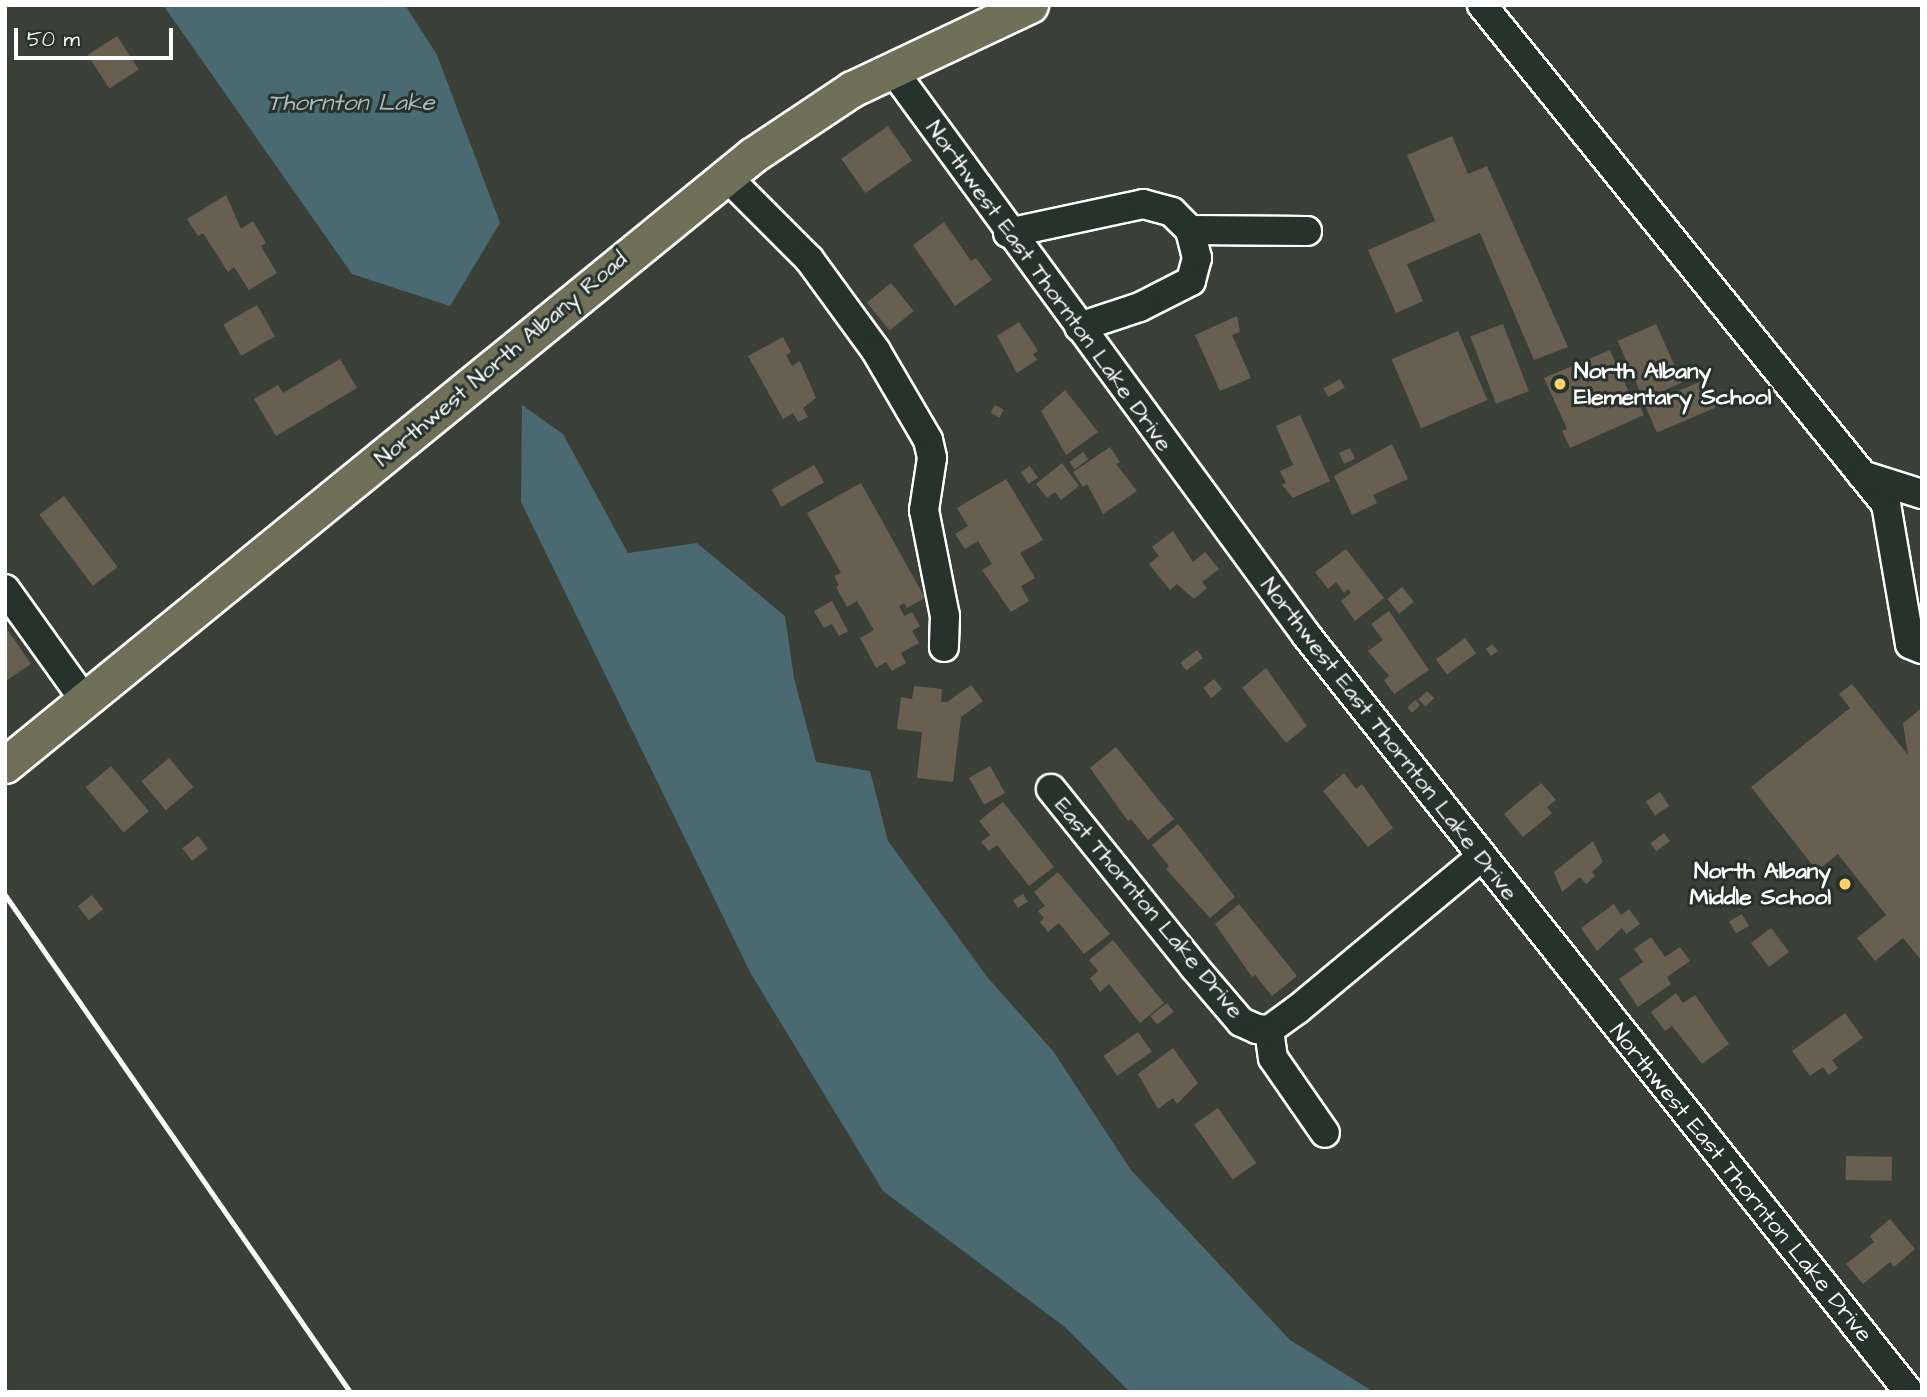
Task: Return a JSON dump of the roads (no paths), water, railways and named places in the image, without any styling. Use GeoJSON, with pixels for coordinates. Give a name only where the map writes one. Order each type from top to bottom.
{"type":"FeatureCollection","features":[{"type":"Feature","properties":{"kind":"main road","name":"Northwest North Albany Road"},"geometry":{"type":"LineString","coordinates":[[5,765],[86,702],[725,175],[783,132],[892,69],[1030,5]]}},
{"type":"Feature","properties":{"kind":"street"},"geometry":{"type":"LineString","coordinates":[[1482,5],[1886,505],[1910,644],[1922,649]]}},
{"type":"Feature","properties":{"kind":"street","name":"Northwest East Thornton Lake Drive"},"geometry":{"type":"LineString","coordinates":[[892,69],[1008,233],[1307,636],[1480,858],[1909,1392]]}},
{"type":"Feature","properties":{"kind":"street"},"geometry":{"type":"LineString","coordinates":[[725,175],[809,260],[876,351],[928,440],[932,458],[924,510],[945,616],[944,647]]}},
{"type":"Feature","properties":{"kind":"street"},"geometry":{"type":"LineString","coordinates":[[1008,233],[1143,204],[1172,212],[1191,230],[1198,258],[1191,281],[1140,307],[1079,327]]}},
{"type":"Feature","properties":{"kind":"street"},"geometry":{"type":"LineString","coordinates":[[1191,230],[1307,231]]}},
{"type":"Feature","properties":{"kind":"street"},"geometry":{"type":"LineString","coordinates":[[1862,475],[1922,494]]}},
{"type":"Feature","properties":{"kind":"street"},"geometry":{"type":"LineString","coordinates":[[5,589],[86,702]]}},
{"type":"Feature","properties":{"kind":"street","name":"East Thornton Lake Drive"},"geometry":{"type":"LineString","coordinates":[[1051,789],[1241,1022],[1269,1030],[1480,858]]}},
{"type":"Feature","properties":{"kind":"street"},"geometry":{"type":"LineString","coordinates":[[1269,1030],[1273,1058],[1325,1133]]}},
{"type":"Feature","properties":{"kind":"water","name":"Thornton Lake"},"geometry":{"type":"Polygon","coordinates":[[[163,5],[405,5],[437,55],[500,223],[450,306],[352,274],[163,5]]]}},
{"type":"Feature","properties":{"kind":"water"},"geometry":{"type":"Polygon","coordinates":[[[522,405],[563,434],[628,553],[697,543],[785,616],[794,678],[816,762],[870,771],[888,841],[988,978],[1053,1051],[1131,1170],[1290,1340],[1374,1392],[1130,1392],[1065,1327],[883,1191],[751,974],[521,502],[522,405]]]}},
{"type":"Feature","properties":{"kind":"railway"},"geometry":{"type":"LineString","coordinates":[[5,895],[350,1392]]}},
{"type":"Feature","properties":{"kind":"place","name":"North Albany Elementary School"},"geometry":{"type":"Point","coordinates":[1560,384]}},
{"type":"Feature","properties":{"kind":"place","name":"North Albany Middle School"},"geometry":{"type":"Point","coordinates":[1845,884]}}]}
